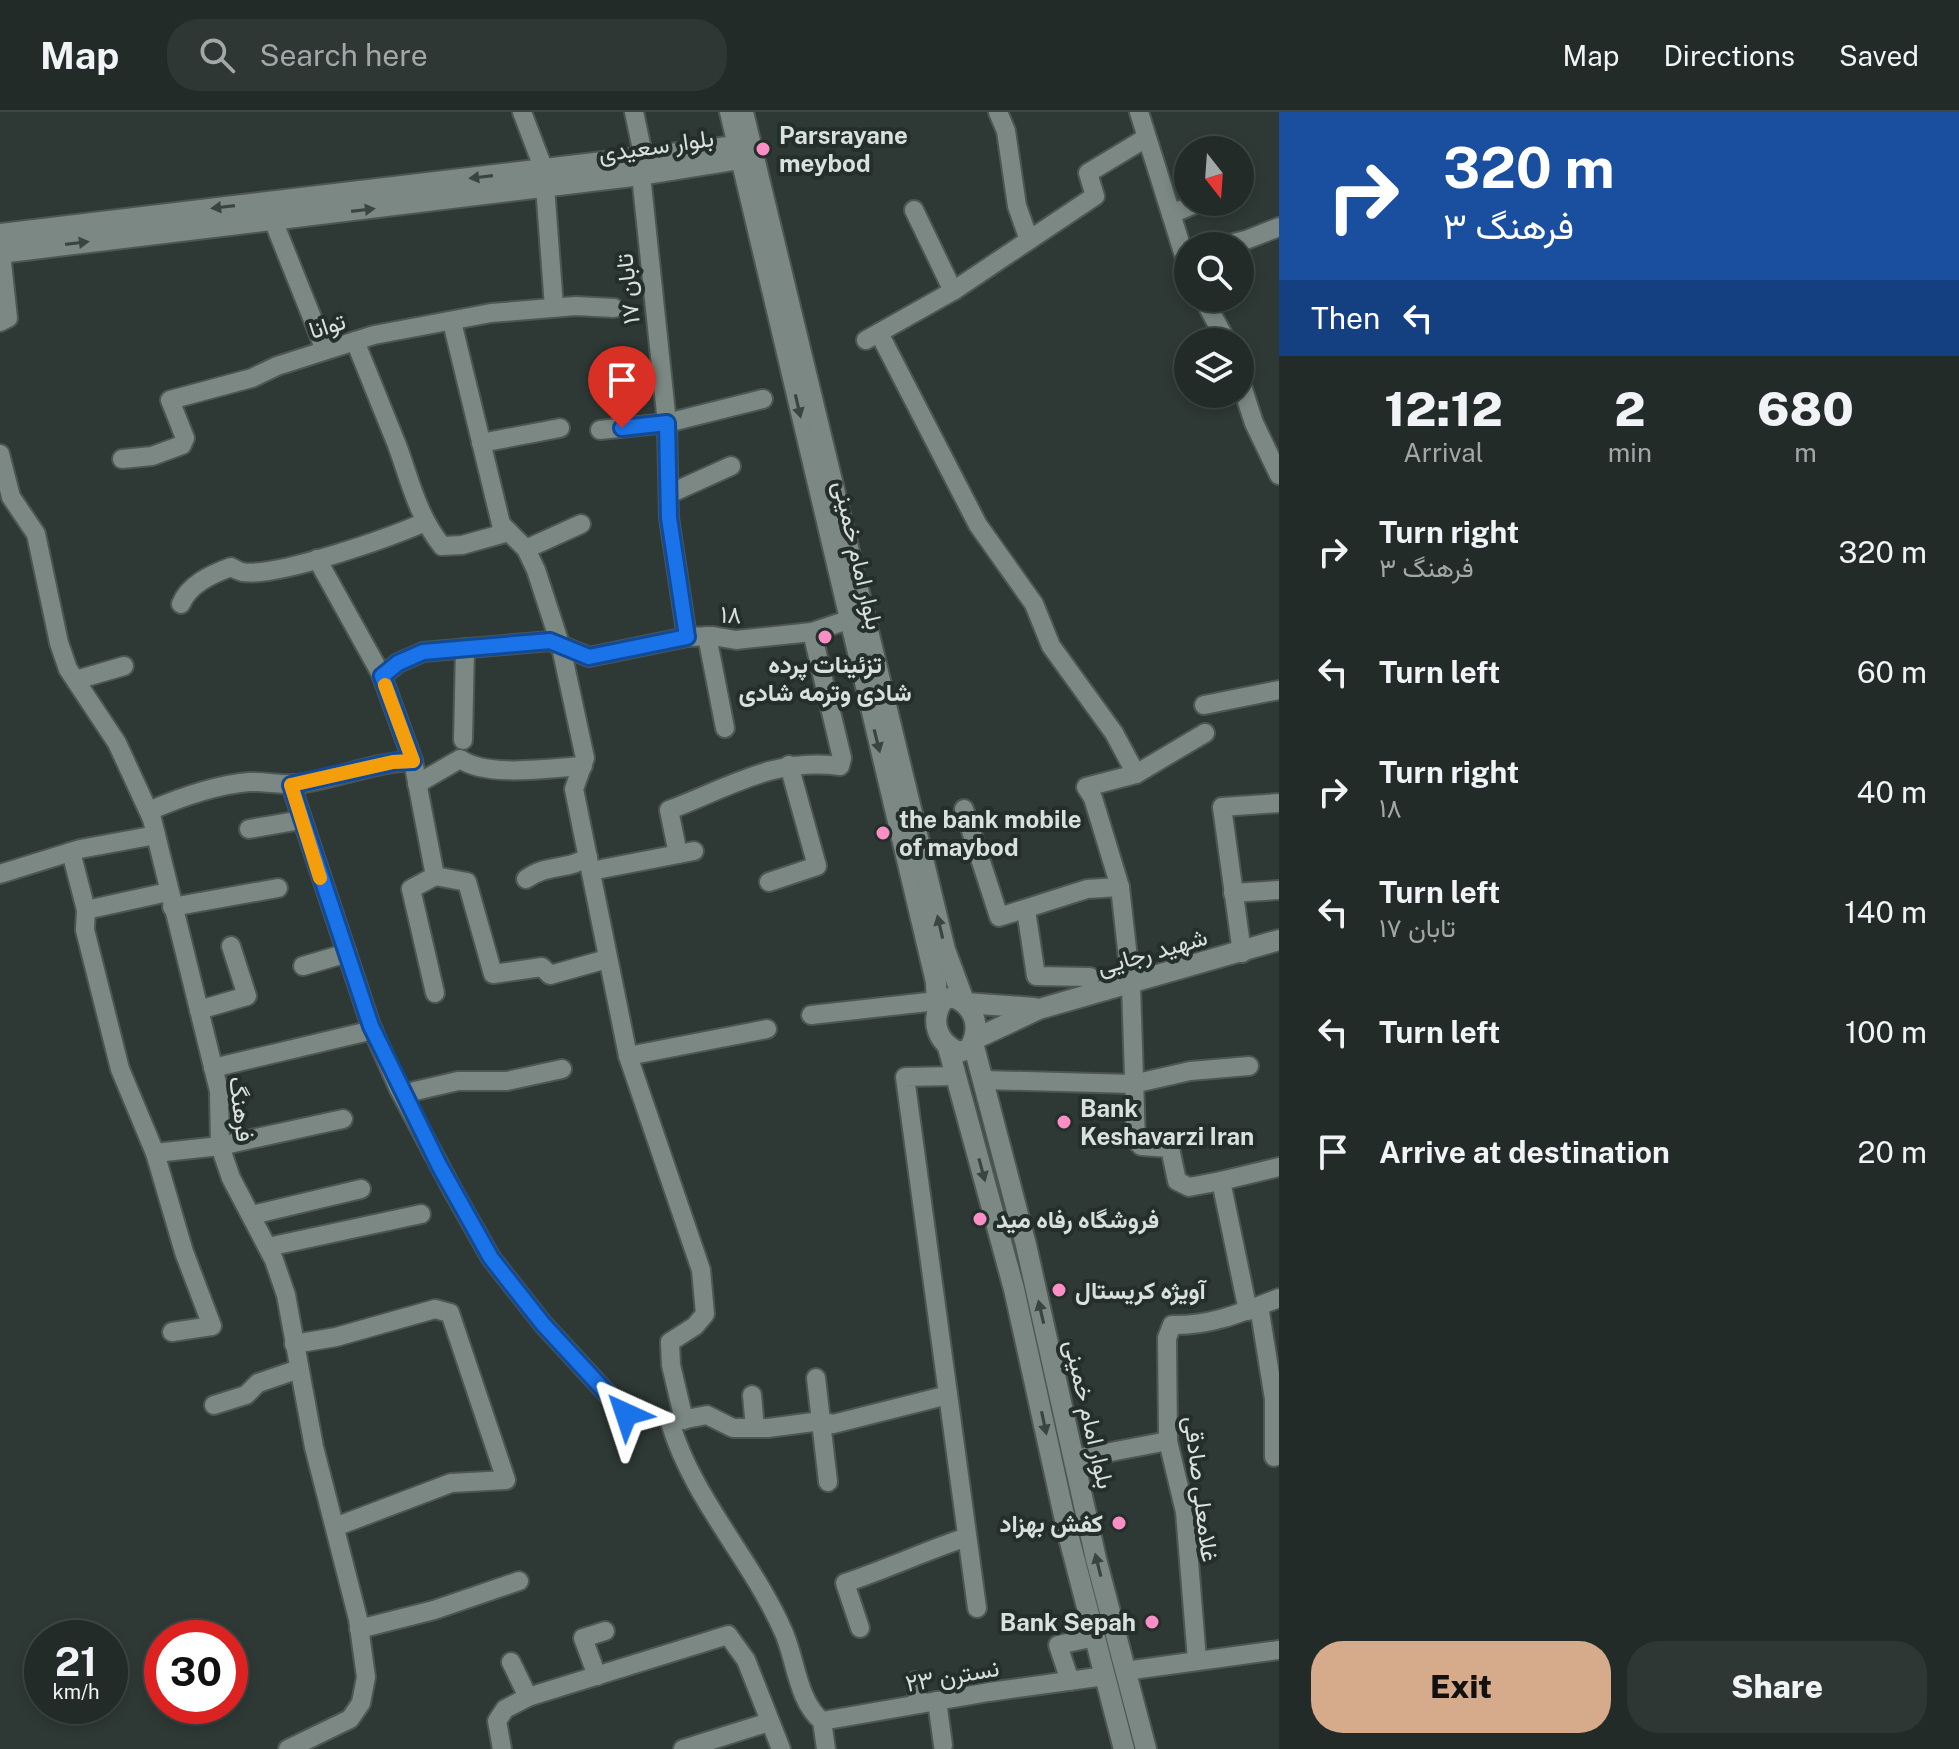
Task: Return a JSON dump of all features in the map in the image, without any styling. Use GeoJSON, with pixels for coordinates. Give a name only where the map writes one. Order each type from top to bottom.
{"type":"FeatureCollection","features":[{"type":"Feature","properties":{"kind":"main road","name":"بلوار امام خمینی"},"geometry":{"type":"LineString","coordinates":[[729,112],[743,151],[945,950],[964,1002]]}},
{"type":"Feature","properties":{"kind":"main road"},"geometry":{"type":"LineString","coordinates":[[729,112],[716,141],[702,158],[737,183],[749,197]]}},
{"type":"Feature","properties":{"kind":"main road","name":"بلوار امام خمینی"},"geometry":{"type":"LineString","coordinates":[[743,112],[743,151],[749,197],[936,982],[937,1005]]}},
{"type":"Feature","properties":{"kind":"main road","name":"بلوار سعیدی"},"geometry":{"type":"LineString","coordinates":[[0,247],[643,167],[743,151]]}},
{"type":"Feature","properties":{"kind":"main road","name":"بلوار سعیدی"},"geometry":{"type":"LineString","coordinates":[[0,247],[273,220],[318,206]]}},
{"type":"Feature","properties":{"kind":"main road","name":"شهید رجایی"},"geometry":{"type":"LineString","coordinates":[[1039,1009],[1279,940]]}},
{"type":"Feature","properties":{"kind":"main road"},"geometry":{"type":"LineString","coordinates":[[964,1002],[972,1011],[977,1026],[969,1049],[959,1052],[948,1047],[939,1037],[935,1023],[937,1005],[943,1000],[953,997],[964,1002],[1039,1009]]}},
{"type":"Feature","properties":{"kind":"main road"},"geometry":{"type":"LineString","coordinates":[[974,1041],[1039,1009]]}},
{"type":"Feature","properties":{"kind":"main road","name":"بلوار امام خمینی"},"geometry":{"type":"LineString","coordinates":[[974,1041],[1146,1749]]}},
{"type":"Feature","properties":{"kind":"main road","name":"بلوار امام خمینی"},"geometry":{"type":"LineString","coordinates":[[948,1047],[1014,1289],[1069,1538],[1124,1749]]}},
{"type":"Feature","properties":{"kind":"street"},"geometry":{"type":"LineString","coordinates":[[522,112],[544,178],[554,307]]}},
{"type":"Feature","properties":{"kind":"street","name":"تابان ۱۷"},"geometry":{"type":"LineString","coordinates":[[634,112],[643,167],[667,423],[669,518],[687,637]]}},
{"type":"Feature","properties":{"kind":"street"},"geometry":{"type":"LineString","coordinates":[[998,112],[1006,131],[1017,206],[1029,240]]}},
{"type":"Feature","properties":{"kind":"street"},"geometry":{"type":"LineString","coordinates":[[1139,112],[1177,232]]}},
{"type":"Feature","properties":{"kind":"street"},"geometry":{"type":"LineString","coordinates":[[1136,774],[1114,733],[1051,646],[1034,604],[978,525],[872,337],[953,291],[1095,196],[1088,173],[1146,138]]}},
{"type":"Feature","properties":{"kind":"street"},"geometry":{"type":"LineString","coordinates":[[914,210],[953,291]]}},
{"type":"Feature","properties":{"kind":"street"},"geometry":{"type":"LineString","coordinates":[[273,220],[325,350]]}},
{"type":"Feature","properties":{"kind":"street"},"geometry":{"type":"LineString","coordinates":[[1254,237],[1279,227]]}},
{"type":"Feature","properties":{"kind":"street"},"geometry":{"type":"LineString","coordinates":[[0,247],[8,318],[0,322]]}},
{"type":"Feature","properties":{"kind":"street","name":"توانا"},"geometry":{"type":"LineString","coordinates":[[122,459],[152,456],[182,445],[185,438],[170,400],[252,378],[325,350],[491,313],[554,307],[614,308]]}},
{"type":"Feature","properties":{"kind":"street"},"geometry":{"type":"LineString","coordinates":[[452,322],[501,524],[526,549],[561,647],[585,758],[574,789],[628,1056],[701,1270],[705,1314],[695,1326],[670,1342],[671,1365],[684,1420]]}},
{"type":"Feature","properties":{"kind":"street"},"geometry":{"type":"LineString","coordinates":[[355,341],[425,522],[442,546],[462,545],[509,532]]}},
{"type":"Feature","properties":{"kind":"street"},"geometry":{"type":"LineString","coordinates":[[600,430],[667,423],[763,399]]}},
{"type":"Feature","properties":{"kind":"street"},"geometry":{"type":"LineString","coordinates":[[1249,408],[1279,475]]}},
{"type":"Feature","properties":{"kind":"street"},"geometry":{"type":"LineString","coordinates":[[481,443],[560,428]]}},
{"type":"Feature","properties":{"kind":"street","name":"فرهنگ"},"geometry":{"type":"LineString","coordinates":[[0,454],[6,500],[36,534],[59,643],[76,680],[117,743],[149,811],[219,1091],[220,1146],[231,1178],[268,1247],[286,1295],[314,1447],[359,1629],[366,1677],[361,1703],[350,1719],[290,1749]]}},
{"type":"Feature","properties":{"kind":"street"},"geometry":{"type":"LineString","coordinates":[[669,494],[731,466]]}},
{"type":"Feature","properties":{"kind":"street"},"geometry":{"type":"LineString","coordinates":[[181,604],[185,593],[203,580],[231,567],[241,573],[317,559],[389,538],[425,522]]}},
{"type":"Feature","properties":{"kind":"street"},"geometry":{"type":"LineString","coordinates":[[526,549],[581,524]]}},
{"type":"Feature","properties":{"kind":"street"},"geometry":{"type":"LineString","coordinates":[[317,559],[382,676],[413,761],[435,876]]}},
{"type":"Feature","properties":{"kind":"street","name":"۱۸"},"geometry":{"type":"LineString","coordinates":[[382,676],[398,663],[423,652],[550,641],[589,657],[687,637],[736,640],[812,632],[848,620]]}},
{"type":"Feature","properties":{"kind":"street"},"geometry":{"type":"LineString","coordinates":[[526,879],[541,868],[686,853],[669,810],[741,779],[789,765],[840,766],[842,758],[812,632]]}},
{"type":"Feature","properties":{"kind":"street"},"geometry":{"type":"LineString","coordinates":[[707,636],[725,728]]}},
{"type":"Feature","properties":{"kind":"street"},"geometry":{"type":"LineString","coordinates":[[463,740],[465,648]]}},
{"type":"Feature","properties":{"kind":"street"},"geometry":{"type":"LineString","coordinates":[[76,680],[124,666]]}},
{"type":"Feature","properties":{"kind":"street"},"geometry":{"type":"LineString","coordinates":[[1204,705],[1279,690]]}},
{"type":"Feature","properties":{"kind":"street"},"geometry":{"type":"LineString","coordinates":[[1205,733],[1136,774],[1086,787],[1097,811],[1120,887],[1131,985],[1136,1140],[1141,1146],[1170,1148],[1177,1181],[1189,1187],[1279,1167]]}},
{"type":"Feature","properties":{"kind":"street"},"geometry":{"type":"LineString","coordinates":[[417,784],[460,759],[470,766],[488,769],[583,766]]}},
{"type":"Feature","properties":{"kind":"street"},"geometry":{"type":"LineString","coordinates":[[149,811],[212,788],[247,782],[291,785],[393,762],[413,761]]}},
{"type":"Feature","properties":{"kind":"street"},"geometry":{"type":"LineString","coordinates":[[769,882],[817,866],[789,765]]}},
{"type":"Feature","properties":{"kind":"street"},"geometry":{"type":"LineString","coordinates":[[291,785],[373,1030],[402,1094],[491,1258],[543,1324],[626,1414]]}},
{"type":"Feature","properties":{"kind":"street"},"geometry":{"type":"LineString","coordinates":[[1242,953],[1222,807],[1279,803]]}},
{"type":"Feature","properties":{"kind":"street"},"geometry":{"type":"LineString","coordinates":[[964,809],[999,917],[1087,889],[1120,887]]}},
{"type":"Feature","properties":{"kind":"street"},"geometry":{"type":"LineString","coordinates":[[249,829],[301,820]]}},
{"type":"Feature","properties":{"kind":"street"},"geometry":{"type":"LineString","coordinates":[[0,874],[71,852],[156,835]]}},
{"type":"Feature","properties":{"kind":"street"},"geometry":{"type":"LineString","coordinates":[[71,852],[86,910],[85,930],[120,1069],[155,1153],[184,1252],[212,1326],[172,1332]]}},
{"type":"Feature","properties":{"kind":"street"},"geometry":{"type":"LineString","coordinates":[[435,993],[411,889],[435,876],[467,882],[493,974],[542,967],[550,975],[607,959]]}},
{"type":"Feature","properties":{"kind":"street"},"geometry":{"type":"LineString","coordinates":[[86,910],[278,888]]}},
{"type":"Feature","properties":{"kind":"street"},"geometry":{"type":"LineString","coordinates":[[1233,893],[1279,890]]}},
{"type":"Feature","properties":{"kind":"street"},"geometry":{"type":"LineString","coordinates":[[1026,910],[1036,976],[1090,977]]}},
{"type":"Feature","properties":{"kind":"street"},"geometry":{"type":"LineString","coordinates":[[199,1010],[247,996],[231,946]]}},
{"type":"Feature","properties":{"kind":"street"},"geometry":{"type":"LineString","coordinates":[[303,966],[347,953]]}},
{"type":"Feature","properties":{"kind":"street"},"geometry":{"type":"LineString","coordinates":[[811,1015],[937,1005]]}},
{"type":"Feature","properties":{"kind":"street"},"geometry":{"type":"LineString","coordinates":[[628,1056],[767,1029]]}},
{"type":"Feature","properties":{"kind":"street"},"geometry":{"type":"LineString","coordinates":[[213,1068],[373,1030]]}},
{"type":"Feature","properties":{"kind":"street"},"geometry":{"type":"LineString","coordinates":[[985,1080],[1133,1084],[1190,1071],[1249,1066]]}},
{"type":"Feature","properties":{"kind":"street"},"geometry":{"type":"LineString","coordinates":[[402,1094],[458,1081],[507,1081],[562,1069]]}},
{"type":"Feature","properties":{"kind":"street"},"geometry":{"type":"LineString","coordinates":[[956,1076],[905,1077],[977,1608]]}},
{"type":"Feature","properties":{"kind":"street"},"geometry":{"type":"LineString","coordinates":[[155,1153],[220,1146],[343,1119]]}},
{"type":"Feature","properties":{"kind":"street"},"geometry":{"type":"LineString","coordinates":[[1221,1181],[1274,1399],[1274,1457]]}},
{"type":"Feature","properties":{"kind":"street"},"geometry":{"type":"LineString","coordinates":[[252,1215],[361,1189]]}},
{"type":"Feature","properties":{"kind":"street"},"geometry":{"type":"LineString","coordinates":[[268,1247],[421,1214]]}},
{"type":"Feature","properties":{"kind":"street"},"geometry":{"type":"LineString","coordinates":[[1254,1308],[1279,1298]]}},
{"type":"Feature","properties":{"kind":"street","name":"غلامعلی صادقی"},"geometry":{"type":"LineString","coordinates":[[1197,1660],[1185,1512],[1168,1441],[1167,1338],[1172,1325],[1194,1326],[1254,1308]]}},
{"type":"Feature","properties":{"kind":"street"},"geometry":{"type":"LineString","coordinates":[[294,1344],[336,1337],[435,1309],[450,1313],[506,1480],[451,1483],[335,1527]]}},
{"type":"Feature","properties":{"kind":"street"},"geometry":{"type":"LineString","coordinates":[[214,1405],[246,1395],[258,1383],[299,1369]]}},
{"type":"Feature","properties":{"kind":"street"},"geometry":{"type":"LineString","coordinates":[[816,1378],[828,1482]]}},
{"type":"Feature","properties":{"kind":"street"},"geometry":{"type":"LineString","coordinates":[[752,1395],[755,1428]]}},
{"type":"Feature","properties":{"kind":"street"},"geometry":{"type":"LineString","coordinates":[[826,1749],[784,1632],[680,1455],[670,1422],[707,1415],[733,1428],[821,1421],[833,1424],[948,1395]]}},
{"type":"Feature","properties":{"kind":"street"},"geometry":{"type":"LineString","coordinates":[[1074,1459],[1168,1441]]}},
{"type":"Feature","properties":{"kind":"street"},"geometry":{"type":"LineString","coordinates":[[860,1628],[845,1583],[967,1537]]}},
{"type":"Feature","properties":{"kind":"street"},"geometry":{"type":"LineString","coordinates":[[359,1629],[434,1610],[519,1581]]}},
{"type":"Feature","properties":{"kind":"street"},"geometry":{"type":"LineString","coordinates":[[597,1676],[583,1638],[605,1631]]}},
{"type":"Feature","properties":{"kind":"street"},"geometry":{"type":"LineString","coordinates":[[502,1749],[497,1721],[505,1709],[528,1697],[728,1635],[746,1660],[781,1749]]}},
{"type":"Feature","properties":{"kind":"street"},"geometry":{"type":"LineString","coordinates":[[1070,1681],[1058,1645],[1095,1637]]}},
{"type":"Feature","properties":{"kind":"street"},"geometry":{"type":"LineString","coordinates":[[1125,1671],[1279,1650]]}},
{"type":"Feature","properties":{"kind":"street"},"geometry":{"type":"LineString","coordinates":[[511,1662],[528,1697]]}},
{"type":"Feature","properties":{"kind":"street","name":"نسترن ۲۳"},"geometry":{"type":"LineString","coordinates":[[816,1716],[928,1703],[1105,1676]]}},
{"type":"Feature","properties":{"kind":"street"},"geometry":{"type":"LineString","coordinates":[[915,1681],[928,1703],[943,1745]]}},
{"type":"Feature","properties":{"kind":"street"},"geometry":{"type":"LineString","coordinates":[[683,1749],[769,1722]]}},
{"type":"Feature","properties":{"kind":"slow traffic"},"geometry":{"type":"LineString","coordinates":[[320,878],[291,785],[393,762],[413,761],[385,685]]}},
{"type":"Feature","properties":{"kind":"place","name":"Parsrayane meybod"},"geometry":{"type":"Point","coordinates":[763,149]}},
{"type":"Feature","properties":{"kind":"place","name":"تزئینات پرده شادی وترمه شادی"},"geometry":{"type":"Point","coordinates":[825,637]}},
{"type":"Feature","properties":{"kind":"place","name":"the bank mobile of maybod"},"geometry":{"type":"Point","coordinates":[883,833]}},
{"type":"Feature","properties":{"kind":"place","name":"Bank Keshavarzi Iran"},"geometry":{"type":"Point","coordinates":[1064,1122]}},
{"type":"Feature","properties":{"kind":"place","name":"فروشگاه رفاه مید"},"geometry":{"type":"Point","coordinates":[980,1219]}},
{"type":"Feature","properties":{"kind":"place","name":"آویژه کریستال"},"geometry":{"type":"Point","coordinates":[1059,1290]}},
{"type":"Feature","properties":{"kind":"place","name":"کفش بهزاد"},"geometry":{"type":"Point","coordinates":[1119,1523]}},
{"type":"Feature","properties":{"kind":"place","name":"Bank Sepah"},"geometry":{"type":"Point","coordinates":[1152,1622]}},
{"type":"Feature","properties":{"kind":"route"},"geometry":{"type":"LineString","coordinates":[[622,428],[667,423],[669,518],[687,637],[589,657],[550,641],[423,652],[398,663],[382,676],[413,761],[393,762],[291,785],[371,1026],[399,1089],[439,1165],[491,1258],[543,1324],[626,1414]]}}]}
